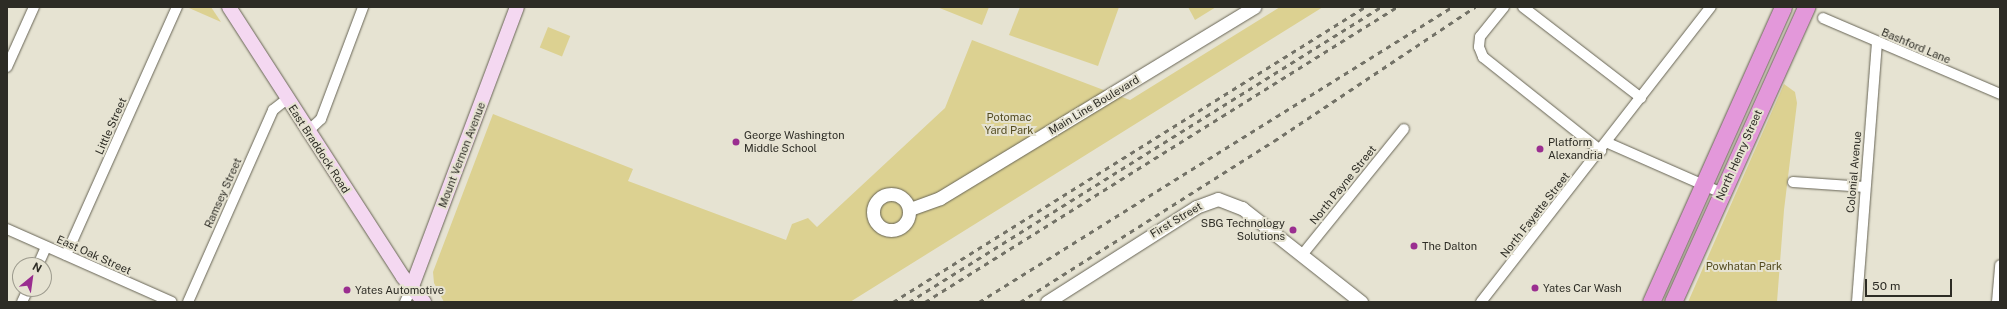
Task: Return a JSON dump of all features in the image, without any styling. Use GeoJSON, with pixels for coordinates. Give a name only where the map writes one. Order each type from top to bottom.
{"type":"FeatureCollection","features":[{"type":"Feature","properties":{"kind":"highway"},"geometry":{"type":"LineString","coordinates":[[1768,38],[1778,7]]}},
{"type":"Feature","properties":{"kind":"highway","name":"North Henry Street"},"geometry":{"type":"LineString","coordinates":[[1651,302],[1782,7]]}},
{"type":"Feature","properties":{"kind":"highway","name":"North Henry Street"},"geometry":{"type":"LineString","coordinates":[[1673,302],[1806,7]]}},
{"type":"Feature","properties":{"kind":"main road","name":"East Braddock Road"},"geometry":{"type":"LineString","coordinates":[[229,7],[411,298],[424,302]]}},
{"type":"Feature","properties":{"kind":"main road","name":"Mount Vernon Avenue"},"geometry":{"type":"LineString","coordinates":[[411,298],[517,7]]}},
{"type":"Feature","properties":{"kind":"street"},"geometry":{"type":"LineString","coordinates":[[8,64],[34,7]]}},
{"type":"Feature","properties":{"kind":"street","name":"Little Street"},"geometry":{"type":"LineString","coordinates":[[66,255],[177,7]]}},
{"type":"Feature","properties":{"kind":"street"},"geometry":{"type":"LineString","coordinates":[[307,132],[321,119],[363,7]]}},
{"type":"Feature","properties":{"kind":"street","name":"Main Line Boulevard"},"geometry":{"type":"LineString","coordinates":[[910,209],[940,198],[1254,7]]}},
{"type":"Feature","properties":{"kind":"street"},"geometry":{"type":"LineString","coordinates":[[1504,7],[1480,37],[1479,47],[1483,57],[1604,147],[1722,193]]}},
{"type":"Feature","properties":{"kind":"street"},"geometry":{"type":"LineString","coordinates":[[1523,7],[1641,98]]}},
{"type":"Feature","properties":{"kind":"street","name":"North Fayette Street"},"geometry":{"type":"LineString","coordinates":[[1481,302],[1604,147],[1711,7]]}},
{"type":"Feature","properties":{"kind":"street","name":"Bashford Lane"},"geometry":{"type":"LineString","coordinates":[[1823,18],[1877,43],[2000,94]]}},
{"type":"Feature","properties":{"kind":"street","name":"Colonial Avenue"},"geometry":{"type":"LineString","coordinates":[[1857,302],[1877,43]]}},
{"type":"Feature","properties":{"kind":"street","name":"Ramsey Street"},"geometry":{"type":"LineString","coordinates":[[188,302],[273,110],[287,99]]}},
{"type":"Feature","properties":{"kind":"street","name":"North Payne Street"},"geometry":{"type":"LineString","coordinates":[[1302,255],[1404,129]]}},
{"type":"Feature","properties":{"kind":"street"},"geometry":{"type":"LineString","coordinates":[[1793,182],[1865,187]]}},
{"type":"Feature","properties":{"kind":"street","name":"First Street"},"geometry":{"type":"LineString","coordinates":[[1047,302],[1196,207],[1213,199],[1224,200],[1238,205],[1361,302]]}},
{"type":"Feature","properties":{"kind":"street","name":"East Oak Street"},"geometry":{"type":"LineString","coordinates":[[7,229],[172,302]]}},
{"type":"Feature","properties":{"kind":"street"},"geometry":{"type":"LineString","coordinates":[[42,257],[46,247]]}},
{"type":"Feature","properties":{"kind":"street"},"geometry":{"type":"LineString","coordinates":[[1997,302],[2000,265]]}},
{"type":"Feature","properties":{"kind":"green space"},"geometry":{"type":"Polygon","coordinates":[[[211,7],[221,22],[189,8],[211,7]]]}},
{"type":"Feature","properties":{"kind":"green space"},"geometry":{"type":"Polygon","coordinates":[[[937,7],[989,7],[982,25],[937,7]]]}},
{"type":"Feature","properties":{"kind":"green space"},"geometry":{"type":"Polygon","coordinates":[[[1020,7],[1119,7],[1098,66],[1009,35],[1020,7]]]}},
{"type":"Feature","properties":{"kind":"green space"},"geometry":{"type":"Polygon","coordinates":[[[1188,7],[1216,7],[1195,20],[1188,7]]]}},
{"type":"Feature","properties":{"kind":"green space","name":"Potomac Yard Park"},"geometry":{"type":"Polygon","coordinates":[[[1280,7],[1323,7],[850,302],[444,302],[434,283],[433,272],[493,114],[633,169],[628,181],[786,240],[792,224],[808,218],[817,227],[945,108],[972,40],[1130,100],[1280,7]]]}},
{"type":"Feature","properties":{"kind":"green space"},"geometry":{"type":"Polygon","coordinates":[[[548,27],[570,36],[562,56],[540,47],[548,27]]]}},
{"type":"Feature","properties":{"kind":"green space","name":"Powhatan Park"},"geometry":{"type":"Polygon","coordinates":[[[1784,84],[1795,92],[1797,103],[1784,210],[1777,302],[1688,302],[1784,84]]]}},
{"type":"Feature","properties":{"kind":"railway"},"geometry":{"type":"LineString","coordinates":[[893,302],[1365,7]]}},
{"type":"Feature","properties":{"kind":"railway"},"geometry":{"type":"LineString","coordinates":[[909,302],[1381,7]]}},
{"type":"Feature","properties":{"kind":"railway"},"geometry":{"type":"LineString","coordinates":[[925,302],[1397,7]]}},
{"type":"Feature","properties":{"kind":"railway"},"geometry":{"type":"LineString","coordinates":[[979,302],[1452,7]]}},
{"type":"Feature","properties":{"kind":"railway"},"geometry":{"type":"LineString","coordinates":[[1020,302],[1274,141],[1475,7]]}},
{"type":"Feature","properties":{"kind":"place","name":"George Washington Middle School"},"geometry":{"type":"Point","coordinates":[736,142]}},
{"type":"Feature","properties":{"kind":"place","name":"Platform Alexandria"},"geometry":{"type":"Point","coordinates":[1540,149]}},
{"type":"Feature","properties":{"kind":"place","name":"SBG Technology Solutions"},"geometry":{"type":"Point","coordinates":[1293,230]}},
{"type":"Feature","properties":{"kind":"place","name":"The Dalton"},"geometry":{"type":"Point","coordinates":[1414,246]}},
{"type":"Feature","properties":{"kind":"place","name":"Yates Car Wash"},"geometry":{"type":"Point","coordinates":[1535,288]}},
{"type":"Feature","properties":{"kind":"place","name":"Yates Automotive"},"geometry":{"type":"Point","coordinates":[347,290]}}]}
